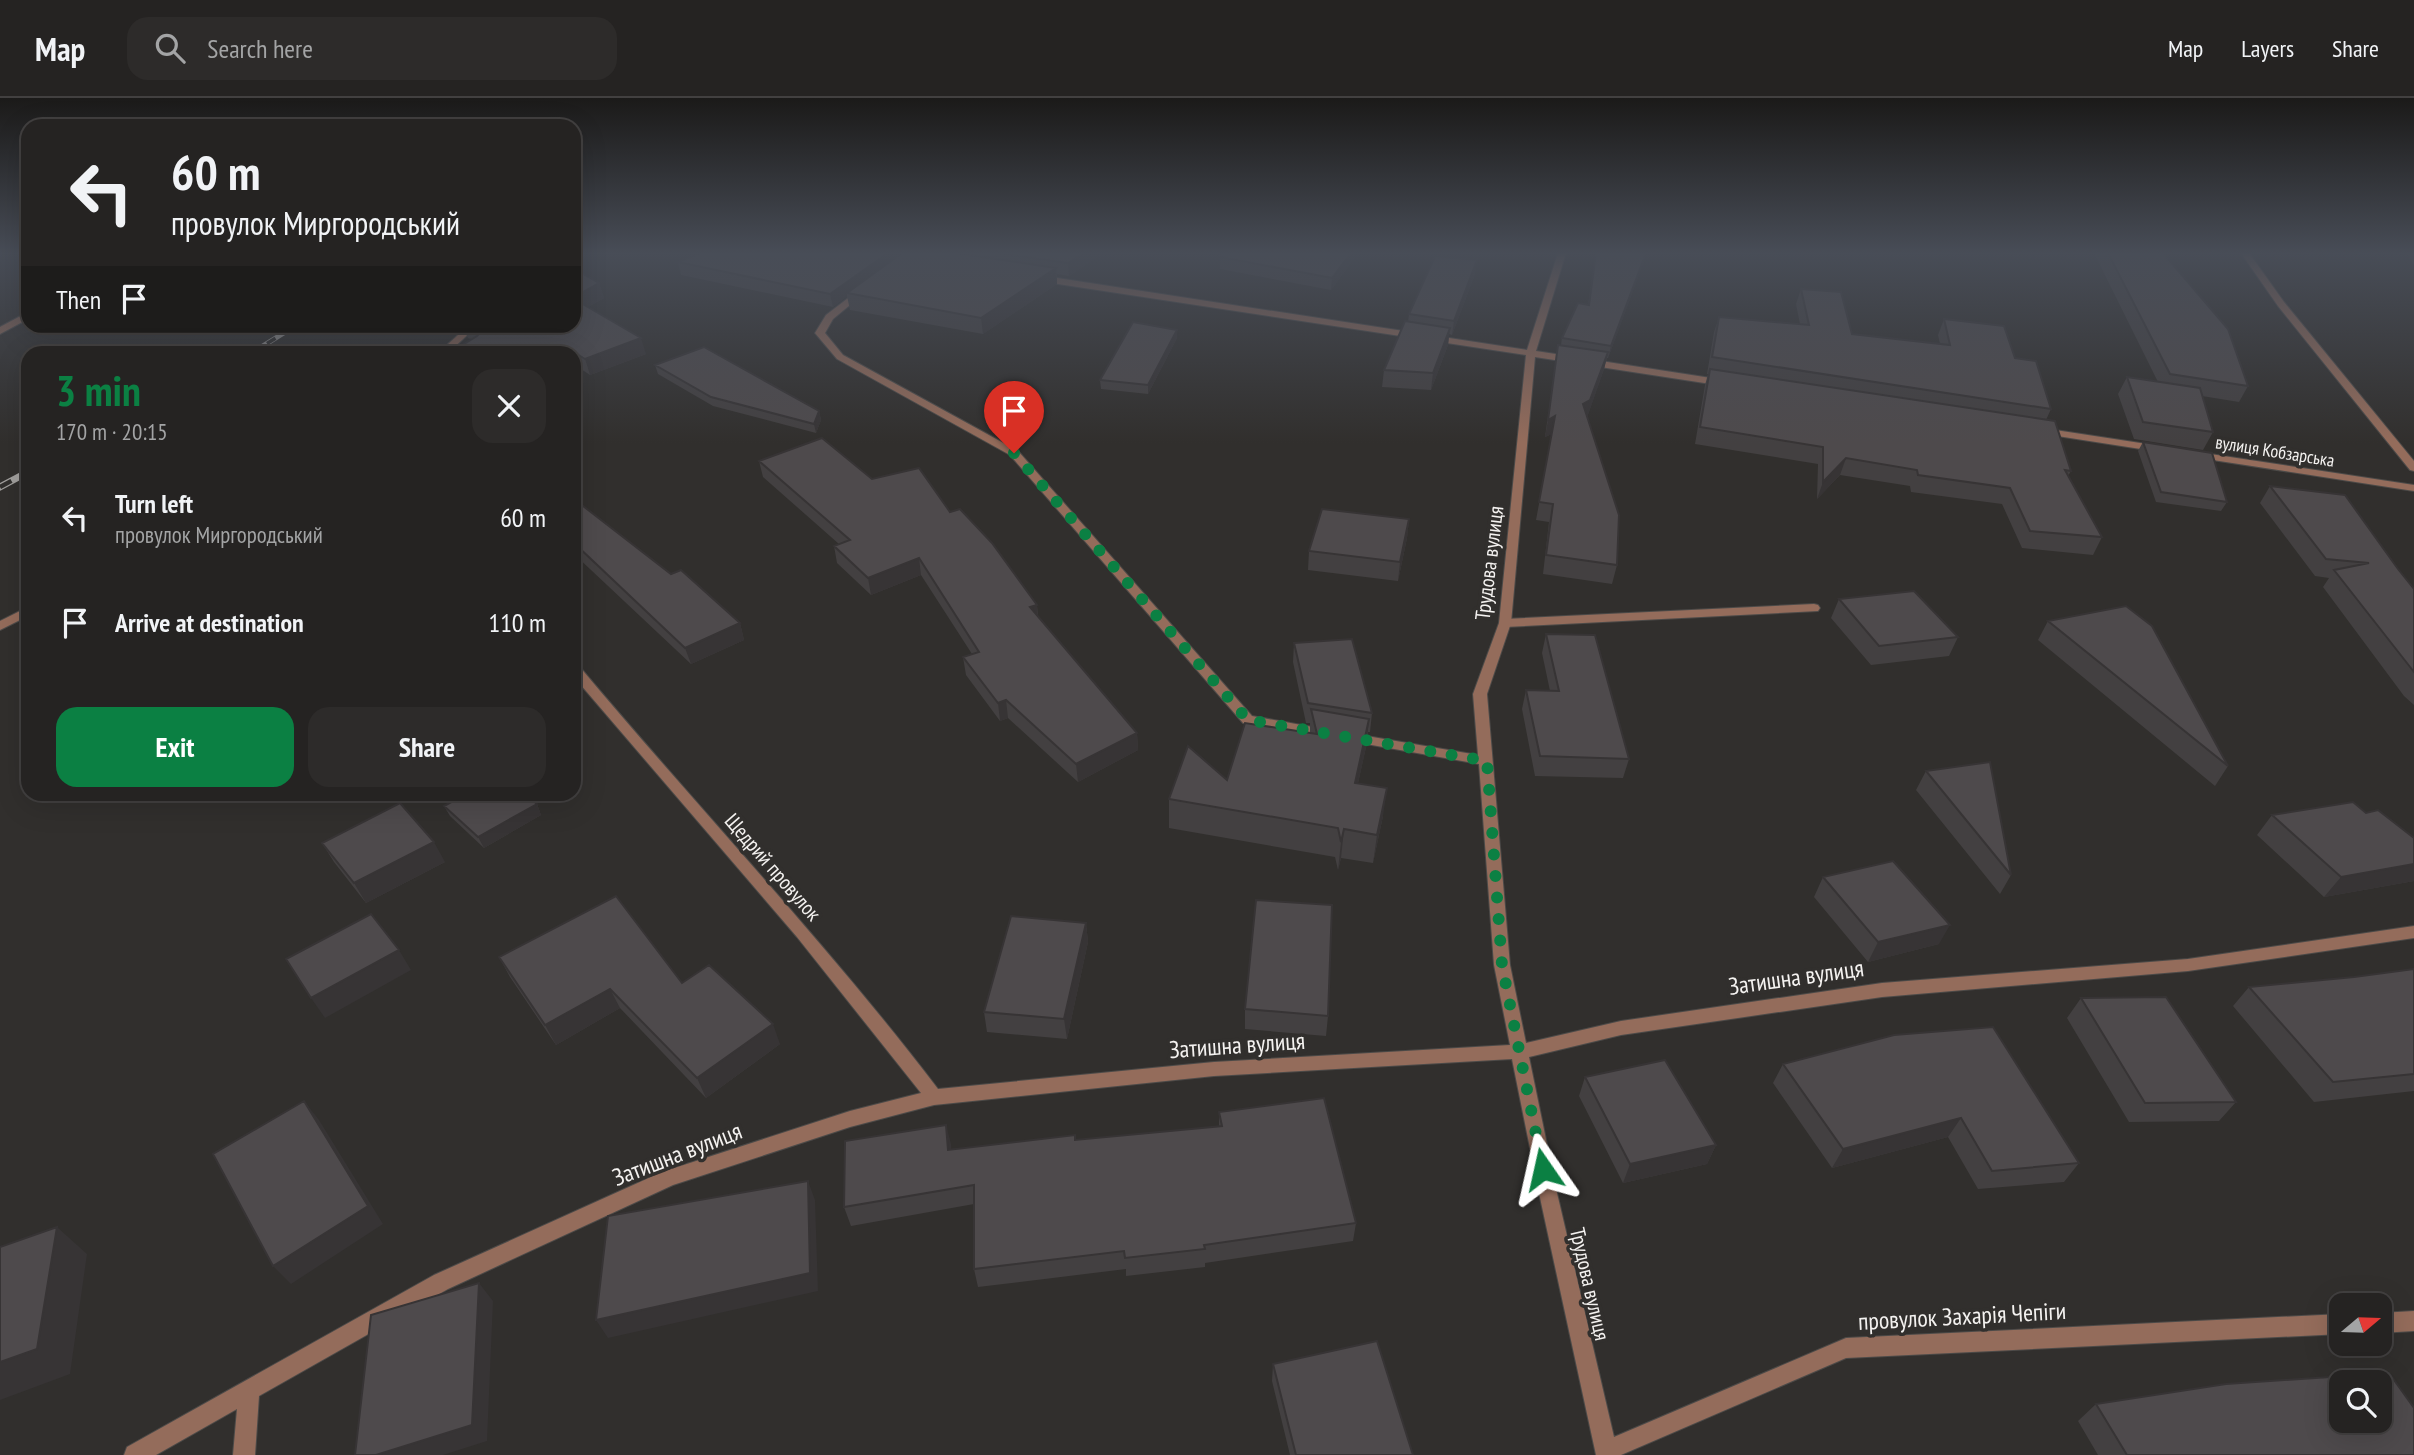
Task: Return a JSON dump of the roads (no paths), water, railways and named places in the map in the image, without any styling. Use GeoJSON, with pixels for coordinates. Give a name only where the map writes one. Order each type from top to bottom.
{"type":"FeatureCollection","features":[{"type":"Feature","properties":{"kind":"street"},"geometry":{"type":"LineString","coordinates":[[830,316],[820,333],[840,357],[1014,453],[1248,720],[1487,761]]}},
{"type":"Feature","properties":{"kind":"street"},"geometry":{"type":"LineString","coordinates":[[1291,316],[1738,385]]}},
{"type":"Feature","properties":{"kind":"street","name":"Трудова вулиця"},"geometry":{"type":"LineString","coordinates":[[1542,316],[1531,353],[1505,623],[1480,694],[1502,965],[1606,1453]]}},
{"type":"Feature","properties":{"kind":"street"},"geometry":{"type":"LineString","coordinates":[[2291,316],[2414,468]]}},
{"type":"Feature","properties":{"kind":"street"},"geometry":{"type":"LineString","coordinates":[[0,331],[21,319]]}},
{"type":"Feature","properties":{"kind":"street"},"geometry":{"type":"LineString","coordinates":[[450,346],[465,333]]}},
{"type":"Feature","properties":{"kind":"street"},"geometry":{"type":"LineString","coordinates":[[2028,429],[2166,450]]}},
{"type":"Feature","properties":{"kind":"street","name":"вулиця Кобзарська"},"geometry":{"type":"LineString","coordinates":[[2180,453],[2414,488]]}},
{"type":"Feature","properties":{"kind":"street"},"geometry":{"type":"LineString","coordinates":[[1505,623],[1814,608]]}},
{"type":"Feature","properties":{"kind":"street"},"geometry":{"type":"LineString","coordinates":[[0,626],[21,615]]}},
{"type":"Feature","properties":{"kind":"street","name":"Щедрий провулок"},"geometry":{"type":"LineString","coordinates":[[581,677],[760,881],[902,1053],[934,1097]]}},
{"type":"Feature","properties":{"kind":"street","name":"Затишна вулиця"},"geometry":{"type":"LineString","coordinates":[[135,1455],[441,1282],[670,1178],[850,1119],[934,1097],[1214,1069],[1519,1052],[1621,1028],[1882,989],[2188,965],[2414,932]]}},
{"type":"Feature","properties":{"kind":"street"},"geometry":{"type":"LineString","coordinates":[[2392,1322],[2414,1321]]}},
{"type":"Feature","properties":{"kind":"street","name":"провулок Захарія Чепіги"},"geometry":{"type":"LineString","coordinates":[[1606,1453],[1846,1348],[2329,1325]]}},
{"type":"Feature","properties":{"kind":"street"},"geometry":{"type":"LineString","coordinates":[[244,1455],[249,1391]]}},
{"type":"Feature","properties":{"kind":"railway"},"geometry":{"type":"LineString","coordinates":[[263,346],[284,333]]}},
{"type":"Feature","properties":{"kind":"railway"},"geometry":{"type":"LineString","coordinates":[[0,487],[21,476]]}}]}
